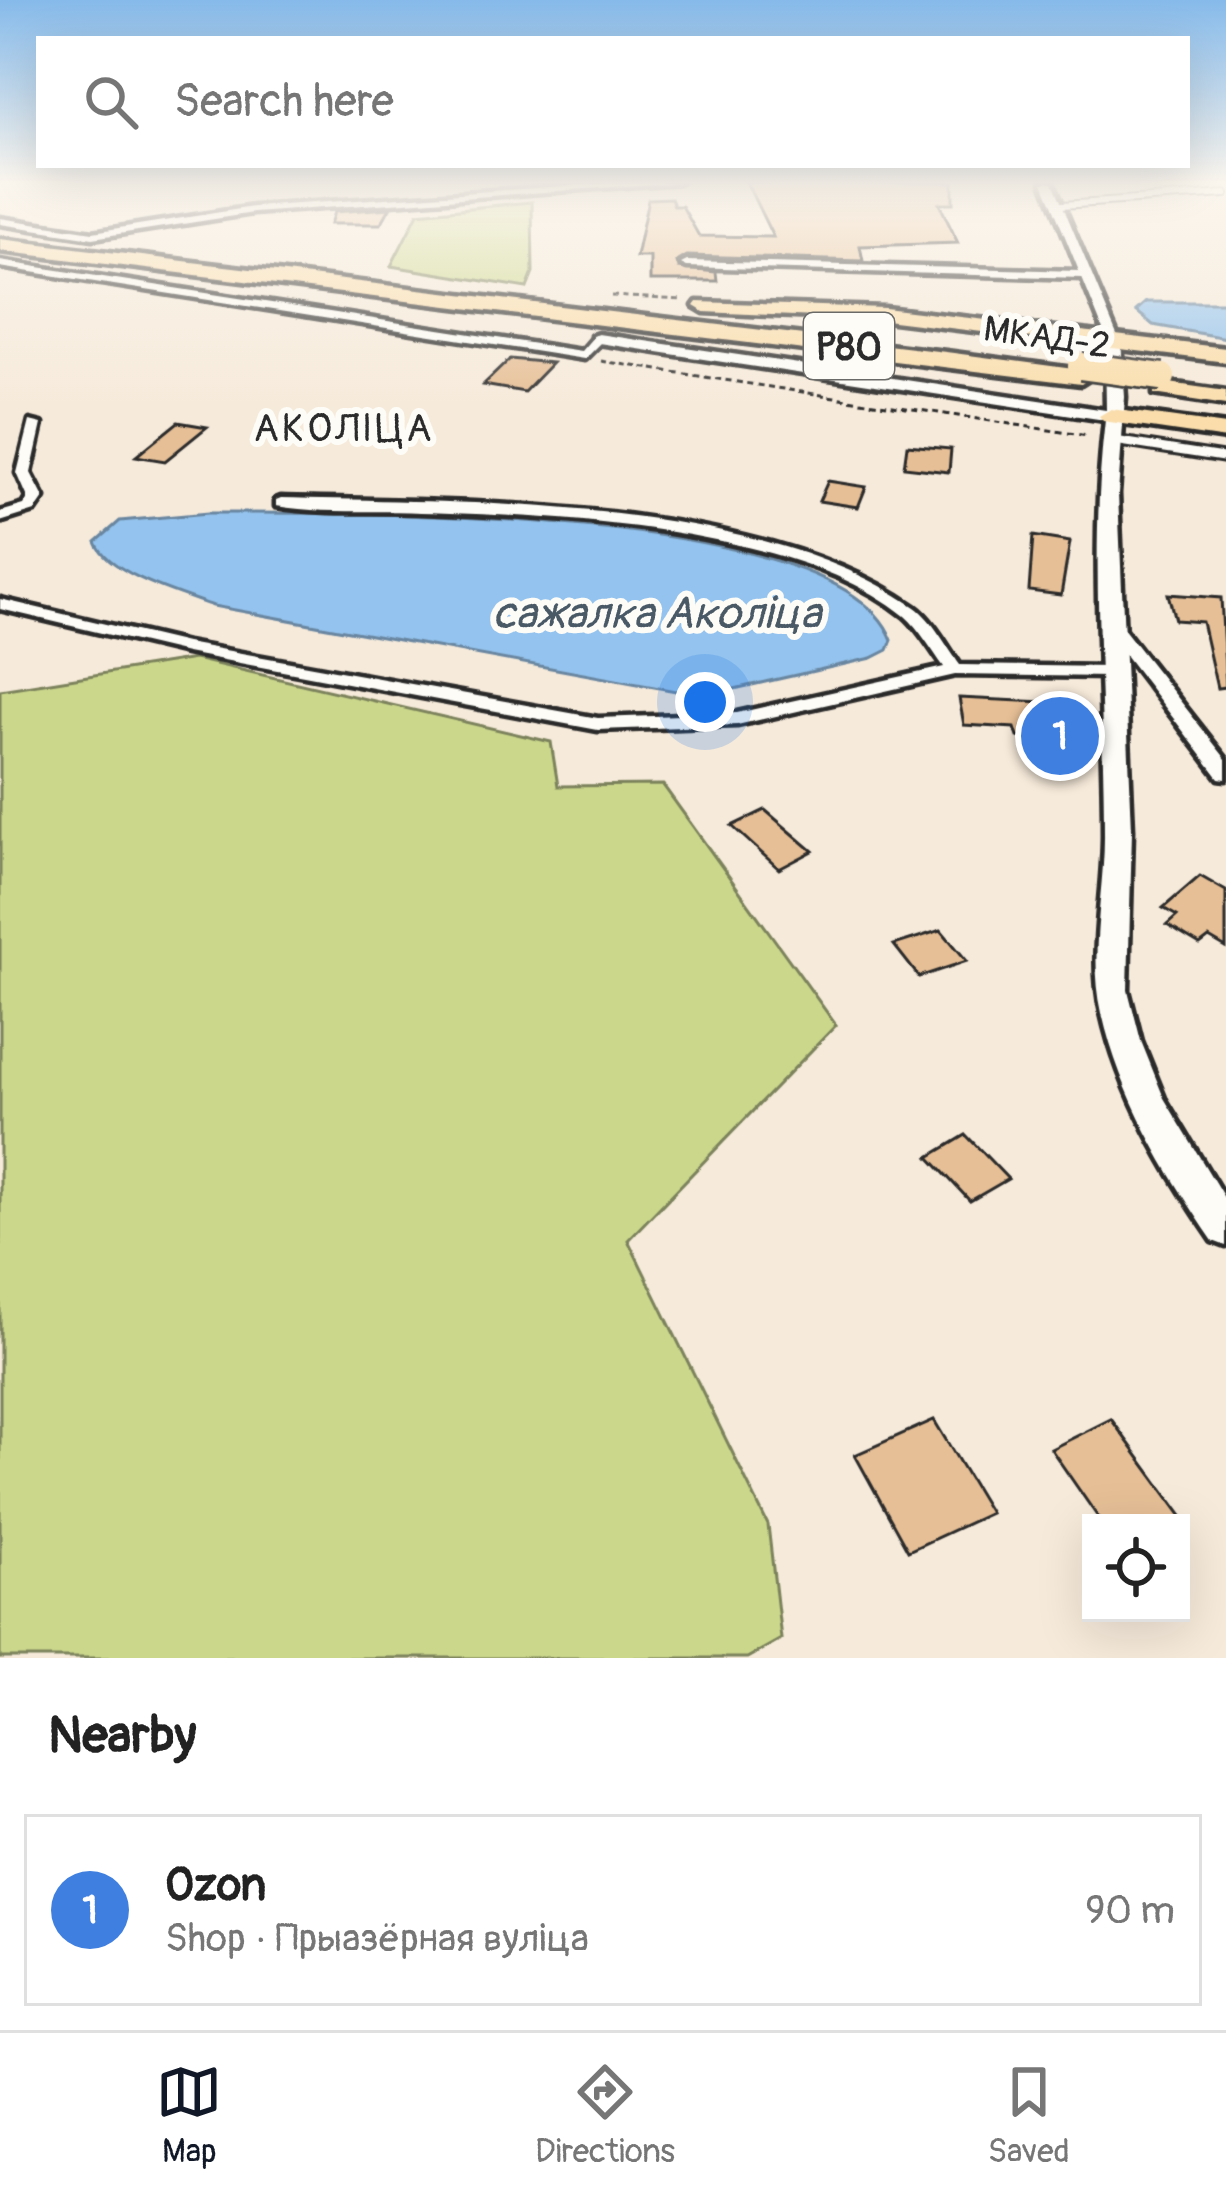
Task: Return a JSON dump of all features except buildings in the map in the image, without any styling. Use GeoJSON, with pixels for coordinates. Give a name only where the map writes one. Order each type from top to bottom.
{"type":"FeatureCollection","features":[{"type":"Feature","properties":{"kind":"highway","name":"МКАД-2"},"geometry":{"type":"LineString","coordinates":[[114,259],[274,285],[617,316],[1081,371],[1226,398]]}},
{"type":"Feature","properties":{"kind":"highway","name":"Р80"},"geometry":{"type":"LineString","coordinates":[[148,259],[539,299],[1081,371]]}},
{"type":"Feature","properties":{"kind":"highway"},"geometry":{"type":"LineString","coordinates":[[274,285],[591,347]]}},
{"type":"Feature","properties":{"kind":"highway"},"geometry":{"type":"LineString","coordinates":[[539,299],[884,314],[1226,355]]}},
{"type":"Feature","properties":{"kind":"highway","name":"Р80"},"geometry":{"type":"LineString","coordinates":[[1162,383],[1226,387]]}},
{"type":"Feature","properties":{"kind":"highway"},"geometry":{"type":"LineString","coordinates":[[1104,431],[1226,432]]}},
{"type":"Feature","properties":{"kind":"street"},"geometry":{"type":"LineString","coordinates":[[1080,259],[1113,340],[1104,431],[1118,836],[1112,936],[1116,1008],[1133,1063],[1191,1182],[1226,1230]]}},
{"type":"Feature","properties":{"kind":"street"},"geometry":{"type":"LineString","coordinates":[[0,264],[591,347],[1104,431]]}},
{"type":"Feature","properties":{"kind":"street"},"geometry":{"type":"LineString","coordinates":[[687,264],[1086,275]]}},
{"type":"Feature","properties":{"kind":"street"},"geometry":{"type":"LineString","coordinates":[[1,518],[29,508],[36,498],[24,472],[35,424]]}},
{"type":"Feature","properties":{"kind":"street"},"geometry":{"type":"LineString","coordinates":[[281,503],[634,521],[734,537],[884,596],[945,645],[955,670]]}},
{"type":"Feature","properties":{"kind":"street"},"geometry":{"type":"LineString","coordinates":[[0,604],[186,648],[598,724],[737,719],[955,670],[1109,672]]}},
{"type":"Feature","properties":{"kind":"street"},"geometry":{"type":"LineString","coordinates":[[1109,622],[1226,773]]}},
{"type":"Feature","properties":{"kind":"lane"},"geometry":{"type":"LineString","coordinates":[[1104,431],[1226,458]]}},
{"type":"Feature","properties":{"kind":"path"},"geometry":{"type":"LineString","coordinates":[[597,295],[692,300]]}},
{"type":"Feature","properties":{"kind":"path"},"geometry":{"type":"LineString","coordinates":[[591,347],[1104,431]]}},
{"type":"Feature","properties":{"kind":"green space"},"geometry":{"type":"Polygon","coordinates":[[[394,259],[533,259],[533,273],[527,288],[391,266],[394,259]]]}},
{"type":"Feature","properties":{"kind":"green space"},"geometry":{"type":"Polygon","coordinates":[[[194,659],[551,742],[558,786],[663,785],[836,1025],[628,1240],[768,1525],[781,1639],[747,1658],[0,1658],[0,690],[194,659]]]}},
{"type":"Feature","properties":{"kind":"water"},"geometry":{"type":"Polygon","coordinates":[[[1146,302],[1226,302],[1226,338],[1153,325],[1136,311],[1146,302]]]}},
{"type":"Feature","properties":{"kind":"water","name":"сажалка Аколіца"},"geometry":{"type":"Polygon","coordinates":[[[208,513],[467,518],[687,540],[781,562],[853,595],[892,640],[888,650],[872,658],[703,696],[213,606],[130,573],[96,542],[120,521],[208,513]]]}},
{"type":"Feature","properties":{"kind":"place","name":"Ozon"},"geometry":{"type":"Point","coordinates":[1060,736]}},
{"type":"Feature","properties":{"kind":"district","name":"АКОЛІЦА"},"geometry":{"type":"Point","coordinates":[344,427]}}]}
